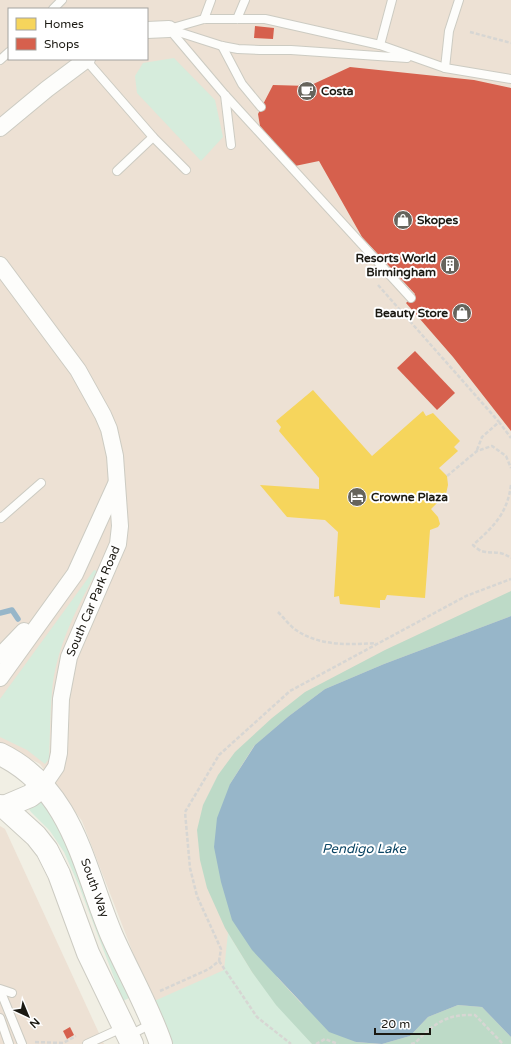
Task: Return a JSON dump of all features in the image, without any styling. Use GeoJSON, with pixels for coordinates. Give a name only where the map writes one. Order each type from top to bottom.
{"type":"FeatureCollection","features":[{"type":"Feature","properties":{"kind":"street"},"geometry":{"type":"LineString","coordinates":[[148,30],[169,29]]}},
{"type":"Feature","properties":{"kind":"street"},"geometry":{"type":"LineString","coordinates":[[0,128],[86,60]]}},
{"type":"Feature","properties":{"kind":"street","name":"South Car Park Road"},"geometry":{"type":"LineString","coordinates":[[0,265],[78,370],[97,402],[109,429],[115,456],[120,526],[118,544],[69,657],[61,699],[60,753],[56,767],[43,786]]}},
{"type":"Feature","properties":{"kind":"street","name":"South Car Park Road"},"geometry":{"type":"LineString","coordinates":[[0,678],[75,574],[117,483]]}},
{"type":"Feature","properties":{"kind":"street","name":"South Car Park Road"},"geometry":{"type":"LineString","coordinates":[[0,656],[58,598]]}},
{"type":"Feature","properties":{"kind":"street","name":"South Way"},"geometry":{"type":"LineString","coordinates":[[0,754],[26,770],[43,786],[66,819],[83,854],[112,935],[154,1023],[161,1044]]}},
{"type":"Feature","properties":{"kind":"street"},"geometry":{"type":"LineString","coordinates":[[43,786],[30,796],[2,806],[36,836],[48,850],[59,874],[88,953],[128,1035]]}},
{"type":"Feature","properties":{"kind":"lane"},"geometry":{"type":"LineString","coordinates":[[54,8],[62,0]]}},
{"type":"Feature","properties":{"kind":"lane"},"geometry":{"type":"LineString","coordinates":[[204,18],[211,0]]}},
{"type":"Feature","properties":{"kind":"lane"},"geometry":{"type":"LineString","coordinates":[[236,19],[245,0]]}},
{"type":"Feature","properties":{"kind":"lane"},"geometry":{"type":"LineString","coordinates":[[380,45],[392,0]]}},
{"type":"Feature","properties":{"kind":"lane"},"geometry":{"type":"LineString","coordinates":[[445,68],[449,31],[460,0]]}},
{"type":"Feature","properties":{"kind":"lane"},"geometry":{"type":"LineString","coordinates":[[169,29],[204,18],[265,19],[380,45],[445,68],[511,79]]}},
{"type":"Feature","properties":{"kind":"lane"},"geometry":{"type":"LineString","coordinates":[[169,29],[222,46],[260,50],[292,50],[417,59]]}},
{"type":"Feature","properties":{"kind":"lane"},"geometry":{"type":"LineString","coordinates":[[169,29],[225,95],[411,298]]}},
{"type":"Feature","properties":{"kind":"lane"},"geometry":{"type":"LineString","coordinates":[[222,46],[242,84],[261,107]]}},
{"type":"Feature","properties":{"kind":"lane"},"geometry":{"type":"LineString","coordinates":[[0,60],[8,53]]}},
{"type":"Feature","properties":{"kind":"lane"},"geometry":{"type":"LineString","coordinates":[[88,60],[153,137],[186,170]]}},
{"type":"Feature","properties":{"kind":"lane"},"geometry":{"type":"LineString","coordinates":[[225,95],[231,145]]}},
{"type":"Feature","properties":{"kind":"lane"},"geometry":{"type":"LineString","coordinates":[[117,170],[153,137]]}},
{"type":"Feature","properties":{"kind":"lane"},"geometry":{"type":"LineString","coordinates":[[0,517],[1,518],[41,483]]}},
{"type":"Feature","properties":{"kind":"lane"},"geometry":{"type":"LineString","coordinates":[[0,989],[12,994]]}},
{"type":"Feature","properties":{"kind":"lane"},"geometry":{"type":"LineString","coordinates":[[0,989],[22,1044]]}},
{"type":"Feature","properties":{"kind":"lane"},"geometry":{"type":"LineString","coordinates":[[0,1018],[9,1044]]}},
{"type":"Feature","properties":{"kind":"lane"},"geometry":{"type":"LineString","coordinates":[[87,1044],[128,1035],[154,1023]]}},
{"type":"Feature","properties":{"kind":"path"},"geometry":{"type":"LineString","coordinates":[[470,32],[511,42]]}},
{"type":"Feature","properties":{"kind":"path"},"geometry":{"type":"LineString","coordinates":[[376,282],[499,422],[511,438]]}},
{"type":"Feature","properties":{"kind":"path"},"geometry":{"type":"LineString","coordinates":[[477,451],[482,437],[499,422]]}},
{"type":"Feature","properties":{"kind":"path"},"geometry":{"type":"LineString","coordinates":[[447,476],[477,451],[492,446],[506,456],[511,468]]}},
{"type":"Feature","properties":{"kind":"path"},"geometry":{"type":"LineString","coordinates":[[511,485],[508,502],[496,524],[473,545],[481,551],[496,551],[506,554],[511,558]]}},
{"type":"Feature","properties":{"kind":"path"},"geometry":{"type":"LineString","coordinates":[[291,1044],[257,1017],[220,961],[221,949],[198,896],[190,868],[185,812],[219,755],[290,691],[466,596],[511,579]]}},
{"type":"Feature","properties":{"kind":"path"},"geometry":{"type":"LineString","coordinates":[[278,612],[296,630],[319,640],[350,645],[378,643]]}},
{"type":"Feature","properties":{"kind":"path"},"geometry":{"type":"LineString","coordinates":[[143,999],[209,969],[220,961]]}},
{"type":"Feature","properties":{"kind":"path"},"geometry":{"type":"LineString","coordinates":[[411,1044],[415,1043],[433,1025],[458,1015],[475,1016],[503,1044]]}},
{"type":"Feature","properties":{"kind":"path"},"geometry":{"type":"LineString","coordinates":[[22,1044],[41,1041],[62,1043],[81,1034]]}},
{"type":"Feature","properties":{"kind":"path"},"geometry":{"type":"LineString","coordinates":[[316,1044],[325,1039],[338,1044]]}},
{"type":"Feature","properties":{"kind":"shaded area"},"geometry":{"type":"Polygon","coordinates":[[[0,0],[511,0],[511,1044],[172,1044],[162,1028],[82,821],[40,764],[0,743],[0,0]]]}},
{"type":"Feature","properties":{"kind":"shaded area"},"geometry":{"type":"Polygon","coordinates":[[[0,826],[5,829],[104,1044],[0,1044],[0,826]]]}},
{"type":"Feature","properties":{"kind":"green space"},"geometry":{"type":"Polygon","coordinates":[[[174,58],[215,100],[223,137],[201,161],[137,93],[135,76],[143,63],[174,58]]]}},
{"type":"Feature","properties":{"kind":"green space"},"geometry":{"type":"Polygon","coordinates":[[[94,570],[97,571],[68,629],[58,659],[52,691],[49,759],[45,764],[27,750],[0,737],[0,699],[94,570]]]}},
{"type":"Feature","properties":{"kind":"green space"},"geometry":{"type":"Polygon","coordinates":[[[511,591],[511,616],[384,664],[325,689],[289,716],[254,746],[230,784],[277,977],[301,1003],[356,1042],[379,1044],[312,1044],[276,1005],[252,972],[225,928],[207,888],[200,860],[197,830],[203,805],[218,775],[235,752],[272,718],[305,692],[385,650],[511,591]]]}},
{"type":"Feature","properties":{"kind":"green space"},"geometry":{"type":"Polygon","coordinates":[[[45,800],[54,813],[131,997],[123,1001],[79,886],[64,852],[50,831],[29,809],[45,800]]]}},
{"type":"Feature","properties":{"kind":"green space"},"geometry":{"type":"Polygon","coordinates":[[[228,933],[252,972],[312,1044],[172,1044],[152,1002],[224,970],[228,933]]]}},
{"type":"Feature","properties":{"kind":"green space"},"geometry":{"type":"Polygon","coordinates":[[[458,1005],[482,1007],[511,1037],[511,1044],[382,1044],[410,1036],[428,1017],[458,1005]]]}},
{"type":"Feature","properties":{"kind":"water","name":"Pendigo Lake"},"geometry":{"type":"Polygon","coordinates":[[[511,616],[511,1037],[482,1007],[458,1005],[428,1017],[410,1036],[382,1044],[356,1042],[329,1032],[252,950],[232,920],[221,882],[214,847],[217,818],[230,784],[255,745],[289,716],[325,689],[384,664],[511,616]]]}},
{"type":"Feature","properties":{"kind":"building: Homes","name":"Crowne Plaza"},"geometry":{"type":"Polygon","coordinates":[[[313,390],[372,456],[423,411],[426,416],[433,413],[460,441],[454,447],[458,451],[439,468],[447,476],[448,485],[446,494],[431,509],[438,517],[440,524],[438,527],[430,530],[425,598],[387,595],[385,600],[380,600],[380,608],[340,604],[339,596],[334,597],[338,532],[325,520],[287,517],[260,485],[319,489],[319,478],[279,431],[281,427],[276,421],[313,390]]]}},
{"type":"Feature","properties":{"kind":"building: Shops"},"geometry":{"type":"Polygon","coordinates":[[[255,26],[274,28],[273,39],[254,38],[255,26]]]}},
{"type":"Feature","properties":{"kind":"building: Shops","name":"Resorts World Birmingham"},"geometry":{"type":"Polygon","coordinates":[[[350,67],[474,80],[511,88],[511,431],[453,357],[406,303],[415,294],[362,237],[319,161],[295,166],[260,126],[258,114],[273,85],[309,86],[350,67]]]}},
{"type":"Feature","properties":{"kind":"building: Shops"},"geometry":{"type":"Polygon","coordinates":[[[415,351],[455,393],[437,410],[397,368],[415,351]]]}},
{"type":"Feature","properties":{"kind":"building: Shops"},"geometry":{"type":"Polygon","coordinates":[[[70,1027],[74,1035],[67,1039],[63,1031],[70,1027]]]}},
{"type":"Feature","properties":{"kind":"waterway"},"geometry":{"type":"LineString","coordinates":[[0,613],[12,610],[18,619]]}},
{"type":"Feature","properties":{"kind":"place","name":"Costa"},"geometry":{"type":"Point","coordinates":[307,91]}},
{"type":"Feature","properties":{"kind":"place","name":"Skopes"},"geometry":{"type":"Point","coordinates":[403,220]}},
{"type":"Feature","properties":{"kind":"place","name":"Resorts World Birmingham"},"geometry":{"type":"Point","coordinates":[450,265]}},
{"type":"Feature","properties":{"kind":"place","name":"Beauty Store"},"geometry":{"type":"Point","coordinates":[462,313]}},
{"type":"Feature","properties":{"kind":"place","name":"Crowne Plaza"},"geometry":{"type":"Point","coordinates":[357,497]}}]}
